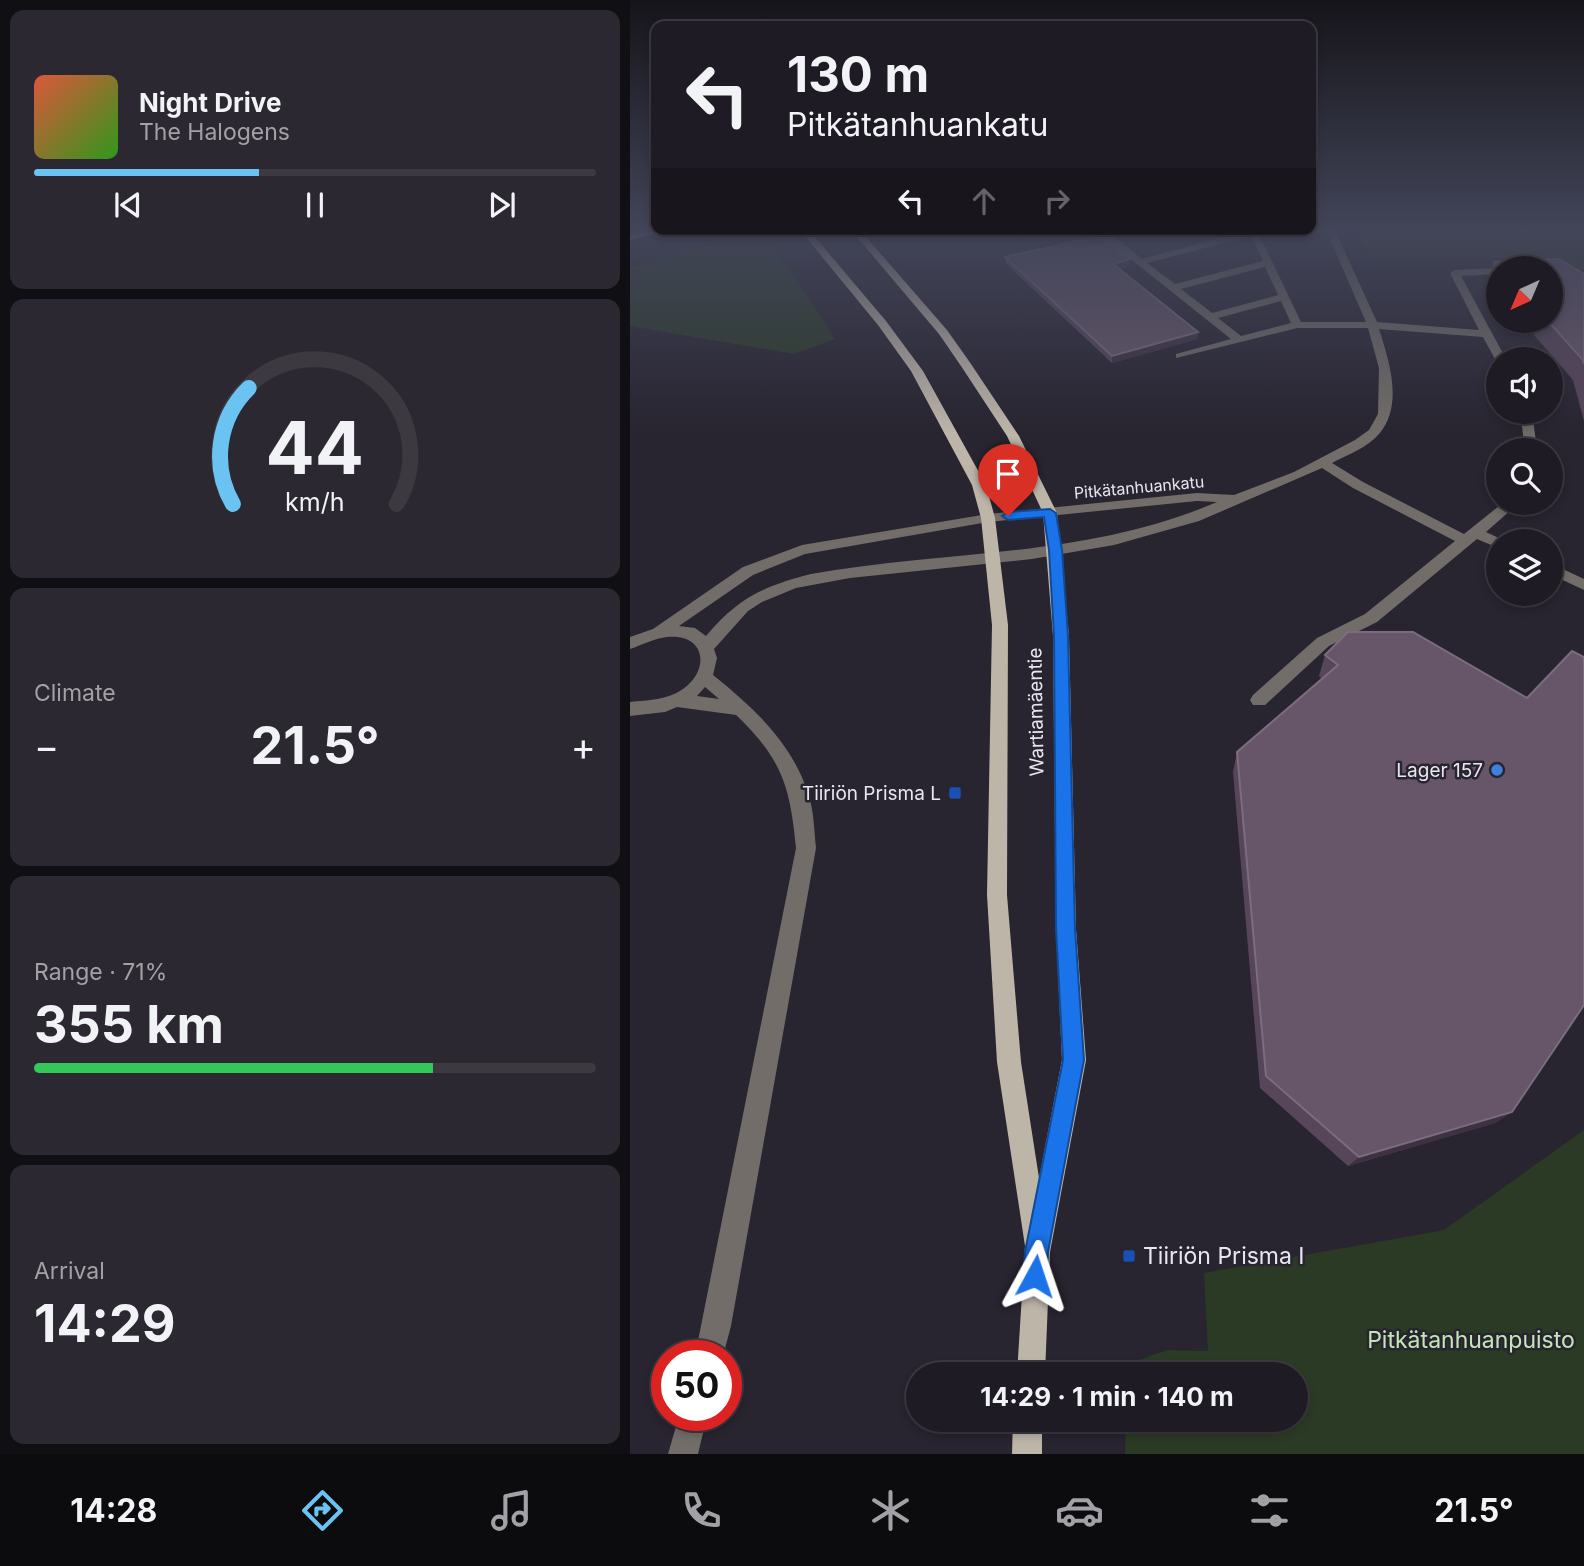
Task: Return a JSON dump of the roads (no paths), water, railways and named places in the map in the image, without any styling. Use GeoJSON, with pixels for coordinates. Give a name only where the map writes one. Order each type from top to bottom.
{"type":"FeatureCollection","features":[{"type":"Feature","properties":{"kind":"main road","name":"Wartiamäentie"},"geometry":{"type":"LineString","coordinates":[[861,298],[918,371],[979,485],[988,518],[1000,625],[997,713],[998,909],[1009,1062],[1037,1252]]}},
{"type":"Feature","properties":{"kind":"main road","name":"Wartiamäentie"},"geometry":{"type":"LineString","coordinates":[[914,298],[943,332],[1013,436],[1050,513],[1055,550],[1061,649],[1066,929],[1074,1060],[1037,1252],[1032,1362]]}},
{"type":"Feature","properties":{"kind":"main road"},"geometry":{"type":"LineString","coordinates":[[1027,1454],[1028,1432]]}},
{"type":"Feature","properties":{"kind":"street"},"geometry":{"type":"LineString","coordinates":[[1186,298],[1239,340]]}},
{"type":"Feature","properties":{"kind":"street"},"geometry":{"type":"LineString","coordinates":[[1210,317],[1281,298]]}},
{"type":"Feature","properties":{"kind":"street"},"geometry":{"type":"LineString","coordinates":[[1284,298],[1297,325]]}},
{"type":"Feature","properties":{"kind":"street","name":"Pitkätanhuankatu"},"geometry":{"type":"LineString","coordinates":[[659,632],[748,571],[780,556],[839,542],[988,518],[1197,497],[1235,499],[1299,475],[1374,432],[1384,414],[1385,368],[1373,325],[1360,298]]}},
{"type":"Feature","properties":{"kind":"street"},"geometry":{"type":"LineString","coordinates":[[1468,298],[1486,330]]}},
{"type":"Feature","properties":{"kind":"street"},"geometry":{"type":"LineString","coordinates":[[1180,356],[1297,325],[1373,325],[1488,334],[1494,347]]}},
{"type":"Feature","properties":{"kind":"street"},"geometry":{"type":"LineString","coordinates":[[1323,463],[1358,485],[1470,536],[1486,540]]}},
{"type":"Feature","properties":{"kind":"street"},"geometry":{"type":"LineString","coordinates":[[708,645],[747,604],[772,591],[836,575],[1055,550],[1195,519],[1235,499]]}},
{"type":"Feature","properties":{"kind":"street"},"geometry":{"type":"LineString","coordinates":[[1259,700],[1323,642],[1371,618],[1497,515]]}},
{"type":"Feature","properties":{"kind":"street"},"geometry":{"type":"LineString","coordinates":[[1563,574],[1584,585]]}},
{"type":"Feature","properties":{"kind":"street"},"geometry":{"type":"LineString","coordinates":[[630,643],[659,632],[688,633],[708,645],[711,655],[710,666],[693,690],[676,700],[634,712]]}},
{"type":"Feature","properties":{"kind":"street"},"geometry":{"type":"LineString","coordinates":[[704,677],[743,709],[787,764],[799,795],[806,848],[714,1340]]}},
{"type":"Feature","properties":{"kind":"street"},"geometry":{"type":"LineString","coordinates":[[676,700],[743,709]]}},
{"type":"Feature","properties":{"kind":"street"},"geometry":{"type":"LineString","coordinates":[[682,1454],[689,1431]]}},
{"type":"Feature","properties":{"kind":"place","name":"Lager 157"},"geometry":{"type":"Point","coordinates":[1497,770]}},
{"type":"Feature","properties":{"kind":"place","name":"Tiiriön Prisma L"},"geometry":{"type":"Point","coordinates":[955,793]}},
{"type":"Feature","properties":{"kind":"place","name":"Tiiriön Prisma I"},"geometry":{"type":"Point","coordinates":[1129,1256]}},
{"type":"Feature","properties":{"kind":"park label","name":"Pitkätanhuanpuisto"},"geometry":{"type":"Point","coordinates":[1471,1340]}}]}
